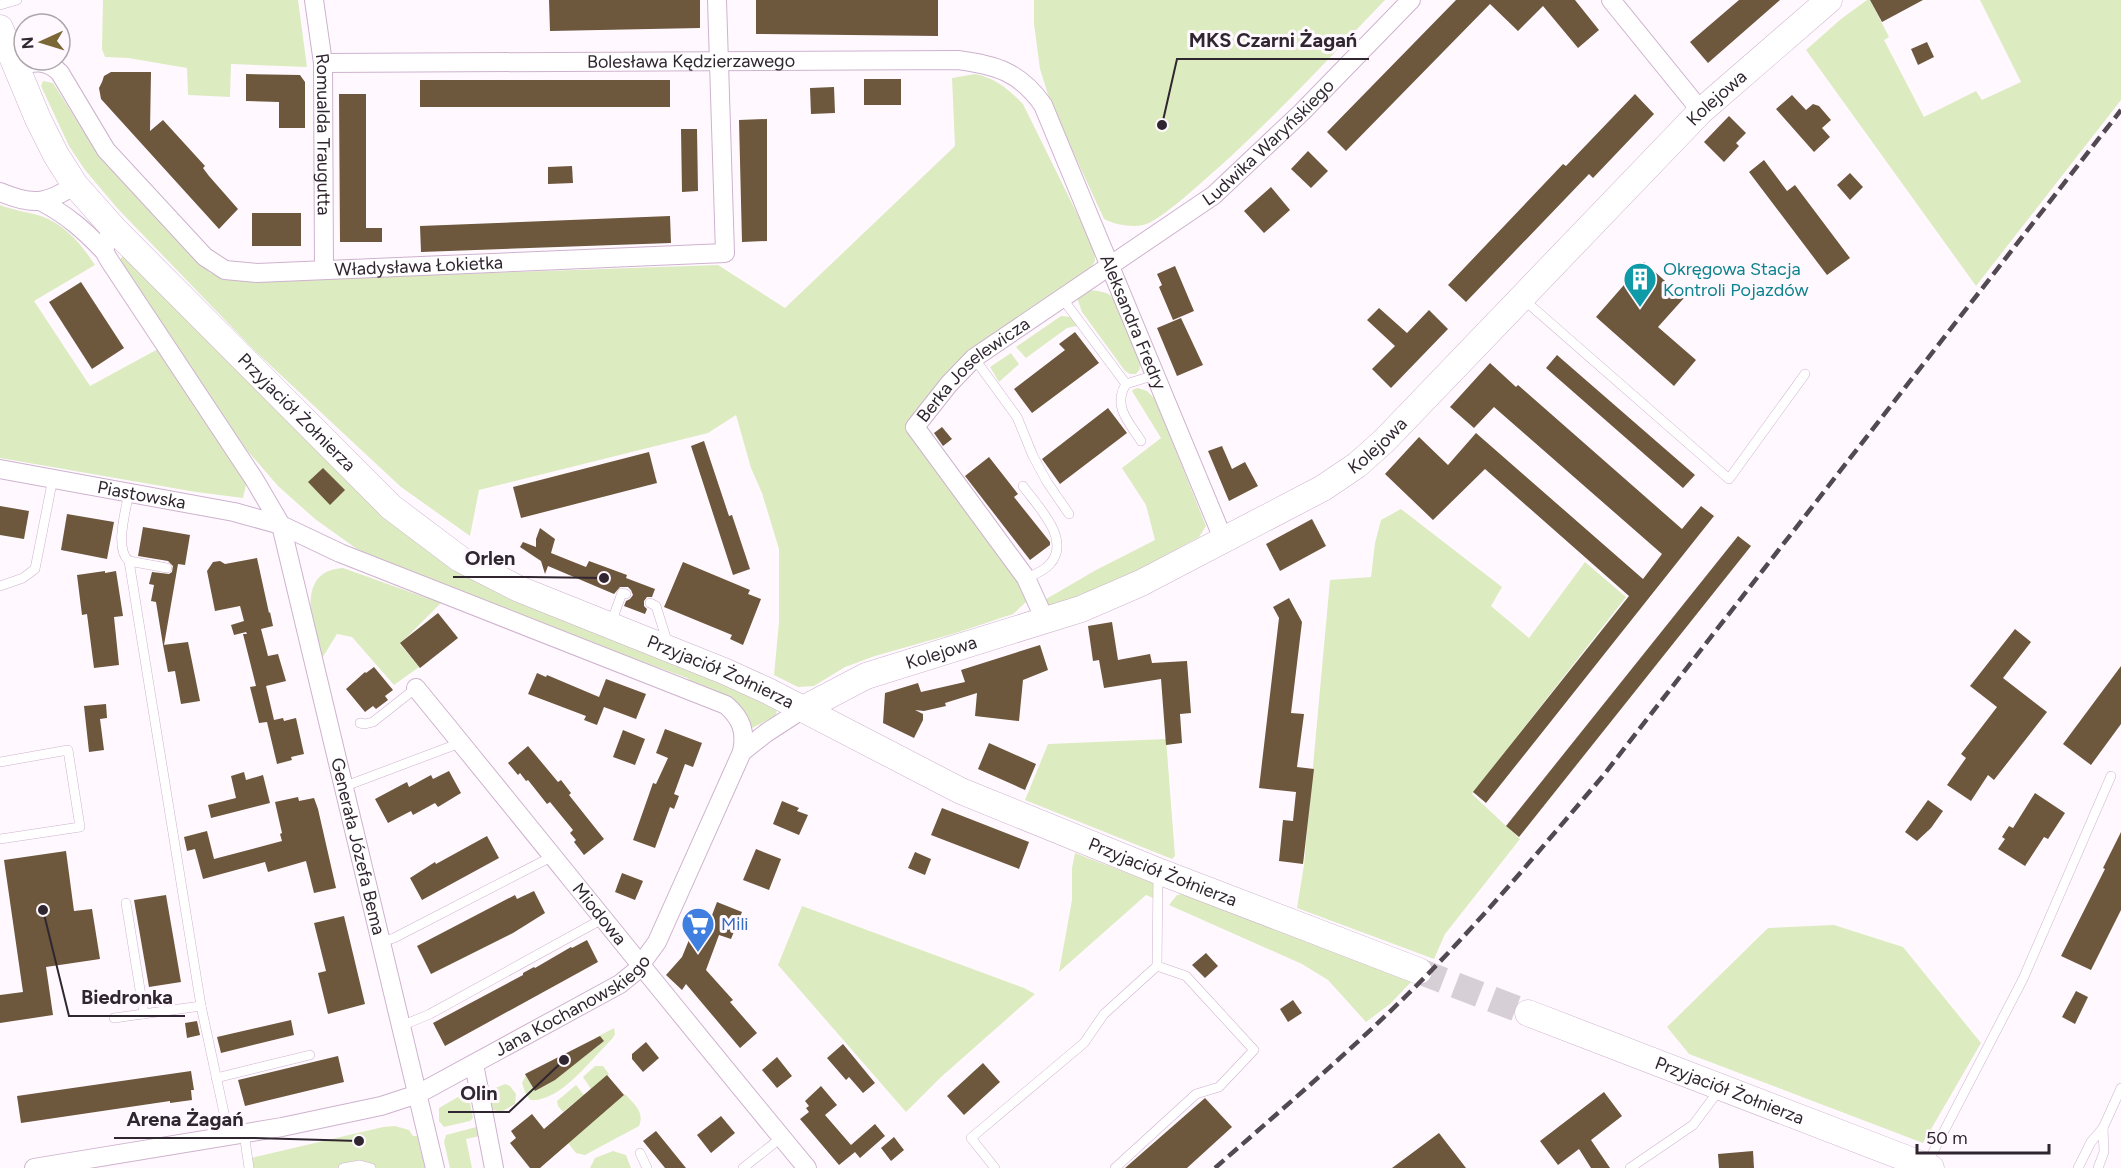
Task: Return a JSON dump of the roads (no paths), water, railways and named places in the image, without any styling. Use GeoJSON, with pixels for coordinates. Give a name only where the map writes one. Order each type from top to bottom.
{"type":"FeatureCollection","features":[{"type":"Feature","properties":{"kind":"main road","name":"Kolejowa"},"geometry":{"type":"LineString","coordinates":[[803,709],[866,676],[1081,609],[1141,583],[1323,488],[1357,465],[1384,441],[1522,299],[1701,111],[1829,0]]}},
{"type":"Feature","properties":{"kind":"main road","name":"Przyjaciół Żołnierza"},"geometry":{"type":"LineString","coordinates":[[0,28],[12,58]]}},
{"type":"Feature","properties":{"kind":"main road","name":"Przyjaciół Żołnierza"},"geometry":{"type":"LineString","coordinates":[[18,72],[47,138],[110,240],[391,507],[460,559],[519,589],[724,671],[962,791],[1158,871],[1419,971]]}},
{"type":"Feature","properties":{"kind":"main road","name":"Przyjaciół Żołnierza"},"geometry":{"type":"LineString","coordinates":[[1528,1013],[1919,1165]]}},
{"type":"Feature","properties":{"kind":"street","name":"Romualda Traugutta"},"geometry":{"type":"LineString","coordinates":[[314,0],[323,63],[324,270]]}},
{"type":"Feature","properties":{"kind":"street"},"geometry":{"type":"LineString","coordinates":[[717,0],[720,60]]}},
{"type":"Feature","properties":{"kind":"street","name":"Ludwika Waryńskiego"},"geometry":{"type":"LineString","coordinates":[[1111,266],[1214,195],[1302,112],[1410,0]]}},
{"type":"Feature","properties":{"kind":"street"},"geometry":{"type":"LineString","coordinates":[[1611,0],[1701,111]]}},
{"type":"Feature","properties":{"kind":"street","name":"Władysława Łokietka"},"geometry":{"type":"LineString","coordinates":[[59,72],[105,150],[205,257],[225,270],[246,273],[725,253],[720,60]]}},
{"type":"Feature","properties":{"kind":"street","name":"Bolesława Kędzierzawego"},"geometry":{"type":"LineString","coordinates":[[323,63],[958,60],[979,63],[1015,75],[1027,84],[1043,105]]}},
{"type":"Feature","properties":{"kind":"street","name":"Aleksandra Fredry"},"geometry":{"type":"LineString","coordinates":[[1043,105],[1224,541]]}},
{"type":"Feature","properties":{"kind":"street"},"geometry":{"type":"LineString","coordinates":[[42,202],[61,195],[75,185]]}},
{"type":"Feature","properties":{"kind":"street"},"geometry":{"type":"LineString","coordinates":[[0,192],[19,199],[42,202],[64,213],[87,233],[110,240]]}},
{"type":"Feature","properties":{"kind":"street","name":"Przyjaciół Żołnierza"},"geometry":{"type":"LineString","coordinates":[[110,240],[281,525],[361,562],[726,705],[740,720],[744,731],[742,752]]}},
{"type":"Feature","properties":{"kind":"street","name":"Berka Joselewicza"},"geometry":{"type":"LineString","coordinates":[[1045,620],[1026,579],[915,427],[949,384],[974,358],[1111,266]]}},
{"type":"Feature","properties":{"kind":"street","name":"Piastowska"},"geometry":{"type":"LineString","coordinates":[[0,469],[234,512],[281,525]]}},
{"type":"Feature","properties":{"kind":"street","name":"Generała Józefa Bema"},"geometry":{"type":"LineString","coordinates":[[281,525],[435,1168]]}},
{"type":"Feature","properties":{"kind":"street","name":"Miodowa"},"geometry":{"type":"LineString","coordinates":[[416,688],[807,1168]]}},
{"type":"Feature","properties":{"kind":"street","name":"Jana Kochanowskiego"},"geometry":{"type":"LineString","coordinates":[[34,1168],[236,1134],[381,1106],[418,1094],[620,984],[641,965],[657,942],[742,752],[766,732],[803,709]]}},
{"type":"Feature","properties":{"kind":"street"},"geometry":{"type":"LineString","coordinates":[[474,1064],[494,1168]]}},
{"type":"Feature","properties":{"kind":"lane"},"geometry":{"type":"LineString","coordinates":[[0,5],[17,0]]}},
{"type":"Feature","properties":{"kind":"lane"},"geometry":{"type":"LineString","coordinates":[[1062,298],[1126,384]]}},
{"type":"Feature","properties":{"kind":"lane"},"geometry":{"type":"LineString","coordinates":[[1522,299],[1729,478],[1806,374]]}},
{"type":"Feature","properties":{"kind":"lane"},"geometry":{"type":"LineString","coordinates":[[974,358],[1017,417],[1047,482],[1069,514]]}},
{"type":"Feature","properties":{"kind":"lane"},"geometry":{"type":"LineString","coordinates":[[1141,441],[1122,409],[1120,402],[1122,391],[1126,384],[1155,375]]}},
{"type":"Feature","properties":{"kind":"lane"},"geometry":{"type":"LineString","coordinates":[[0,586],[23,578],[35,569],[53,478]]}},
{"type":"Feature","properties":{"kind":"lane"},"geometry":{"type":"LineString","coordinates":[[1023,486],[1055,531],[1058,543],[1050,564],[1026,579]]}},
{"type":"Feature","properties":{"kind":"lane"},"geometry":{"type":"LineString","coordinates":[[129,492],[121,544],[125,558],[129,561],[167,568]]}},
{"type":"Feature","properties":{"kind":"lane"},"geometry":{"type":"LineString","coordinates":[[129,561],[201,1006],[216,1078],[249,1168]]}},
{"type":"Feature","properties":{"kind":"lane"},"geometry":{"type":"LineString","coordinates":[[610,626],[622,593],[626,594]]}},
{"type":"Feature","properties":{"kind":"lane"},"geometry":{"type":"LineString","coordinates":[[650,603],[656,606],[669,649]]}},
{"type":"Feature","properties":{"kind":"lane"},"geometry":{"type":"LineString","coordinates":[[360,723],[373,722],[416,688]]}},
{"type":"Feature","properties":{"kind":"lane"},"geometry":{"type":"LineString","coordinates":[[343,787],[460,742]]}},
{"type":"Feature","properties":{"kind":"lane"},"geometry":{"type":"LineString","coordinates":[[0,762],[68,750],[80,827],[0,839]]}},
{"type":"Feature","properties":{"kind":"lane"},"geometry":{"type":"LineString","coordinates":[[1919,1165],[2023,979],[2111,776]]}},
{"type":"Feature","properties":{"kind":"lane"},"geometry":{"type":"LineString","coordinates":[[381,942],[394,938],[552,856]]}},
{"type":"Feature","properties":{"kind":"lane"},"geometry":{"type":"LineString","coordinates":[[995,1168],[971,1138],[1084,1043],[1104,1014],[1157,966],[1158,871]]}},
{"type":"Feature","properties":{"kind":"lane"},"geometry":{"type":"LineString","coordinates":[[126,903],[144,1014]]}},
{"type":"Feature","properties":{"kind":"lane"},"geometry":{"type":"LineString","coordinates":[[401,1026],[430,1014],[603,918]]}},
{"type":"Feature","properties":{"kind":"lane"},"geometry":{"type":"LineString","coordinates":[[1115,1168],[1196,1094],[1219,1087],[1254,1050],[1186,976],[1157,966]]}},
{"type":"Feature","properties":{"kind":"lane"},"geometry":{"type":"LineString","coordinates":[[114,1018],[201,1006]]}},
{"type":"Feature","properties":{"kind":"lane"},"geometry":{"type":"LineString","coordinates":[[216,1078],[310,1055]]}},
{"type":"Feature","properties":{"kind":"lane"},"geometry":{"type":"LineString","coordinates":[[1630,1168],[1693,1125],[1722,1087]]}},
{"type":"Feature","properties":{"kind":"lane"},"geometry":{"type":"LineString","coordinates":[[2079,1168],[2091,1142],[2103,1128],[2121,1088]]}},
{"type":"Feature","properties":{"kind":"lane"},"geometry":{"type":"LineString","coordinates":[[2098,1168],[2104,1152],[2103,1128]]}},
{"type":"Feature","properties":{"kind":"lane"},"geometry":{"type":"LineString","coordinates":[[743,1168],[782,1137]]}},
{"type":"Feature","properties":{"kind":"lane"},"geometry":{"type":"LineString","coordinates":[[640,1153],[647,1168]]}},
{"type":"Feature","properties":{"kind":"lane"},"geometry":{"type":"LineString","coordinates":[[342,1168],[360,1165],[371,1168]]}},
{"type":"Feature","properties":{"kind":"tunnel"},"geometry":{"type":"LineString","coordinates":[[1419,971],[1528,1013]]}},
{"type":"Feature","properties":{"kind":"railway"},"geometry":{"type":"LineString","coordinates":[[1215,1168],[1385,1017],[1459,942],[1531,860],[1602,777],[2121,110]]}},
{"type":"Feature","properties":{"kind":"place","name":"MKS Czarni Żagań"},"geometry":{"type":"Point","coordinates":[1162,125]}},
{"type":"Feature","properties":{"kind":"place","name":"Okręgowa Stacja Kontroli Pojazdów"},"geometry":{"type":"Point","coordinates":[1640,308]}},
{"type":"Feature","properties":{"kind":"place","name":"Orlen"},"geometry":{"type":"Point","coordinates":[604,578]}},
{"type":"Feature","properties":{"kind":"place","name":"Biedronka"},"geometry":{"type":"Point","coordinates":[43,910]}},
{"type":"Feature","properties":{"kind":"place","name":"Mili"},"geometry":{"type":"Point","coordinates":[698,953]}},
{"type":"Feature","properties":{"kind":"place","name":"Olin"},"geometry":{"type":"Point","coordinates":[564,1060]}},
{"type":"Feature","properties":{"kind":"place","name":"Arena Żagań"},"geometry":{"type":"Point","coordinates":[359,1141]}}]}
